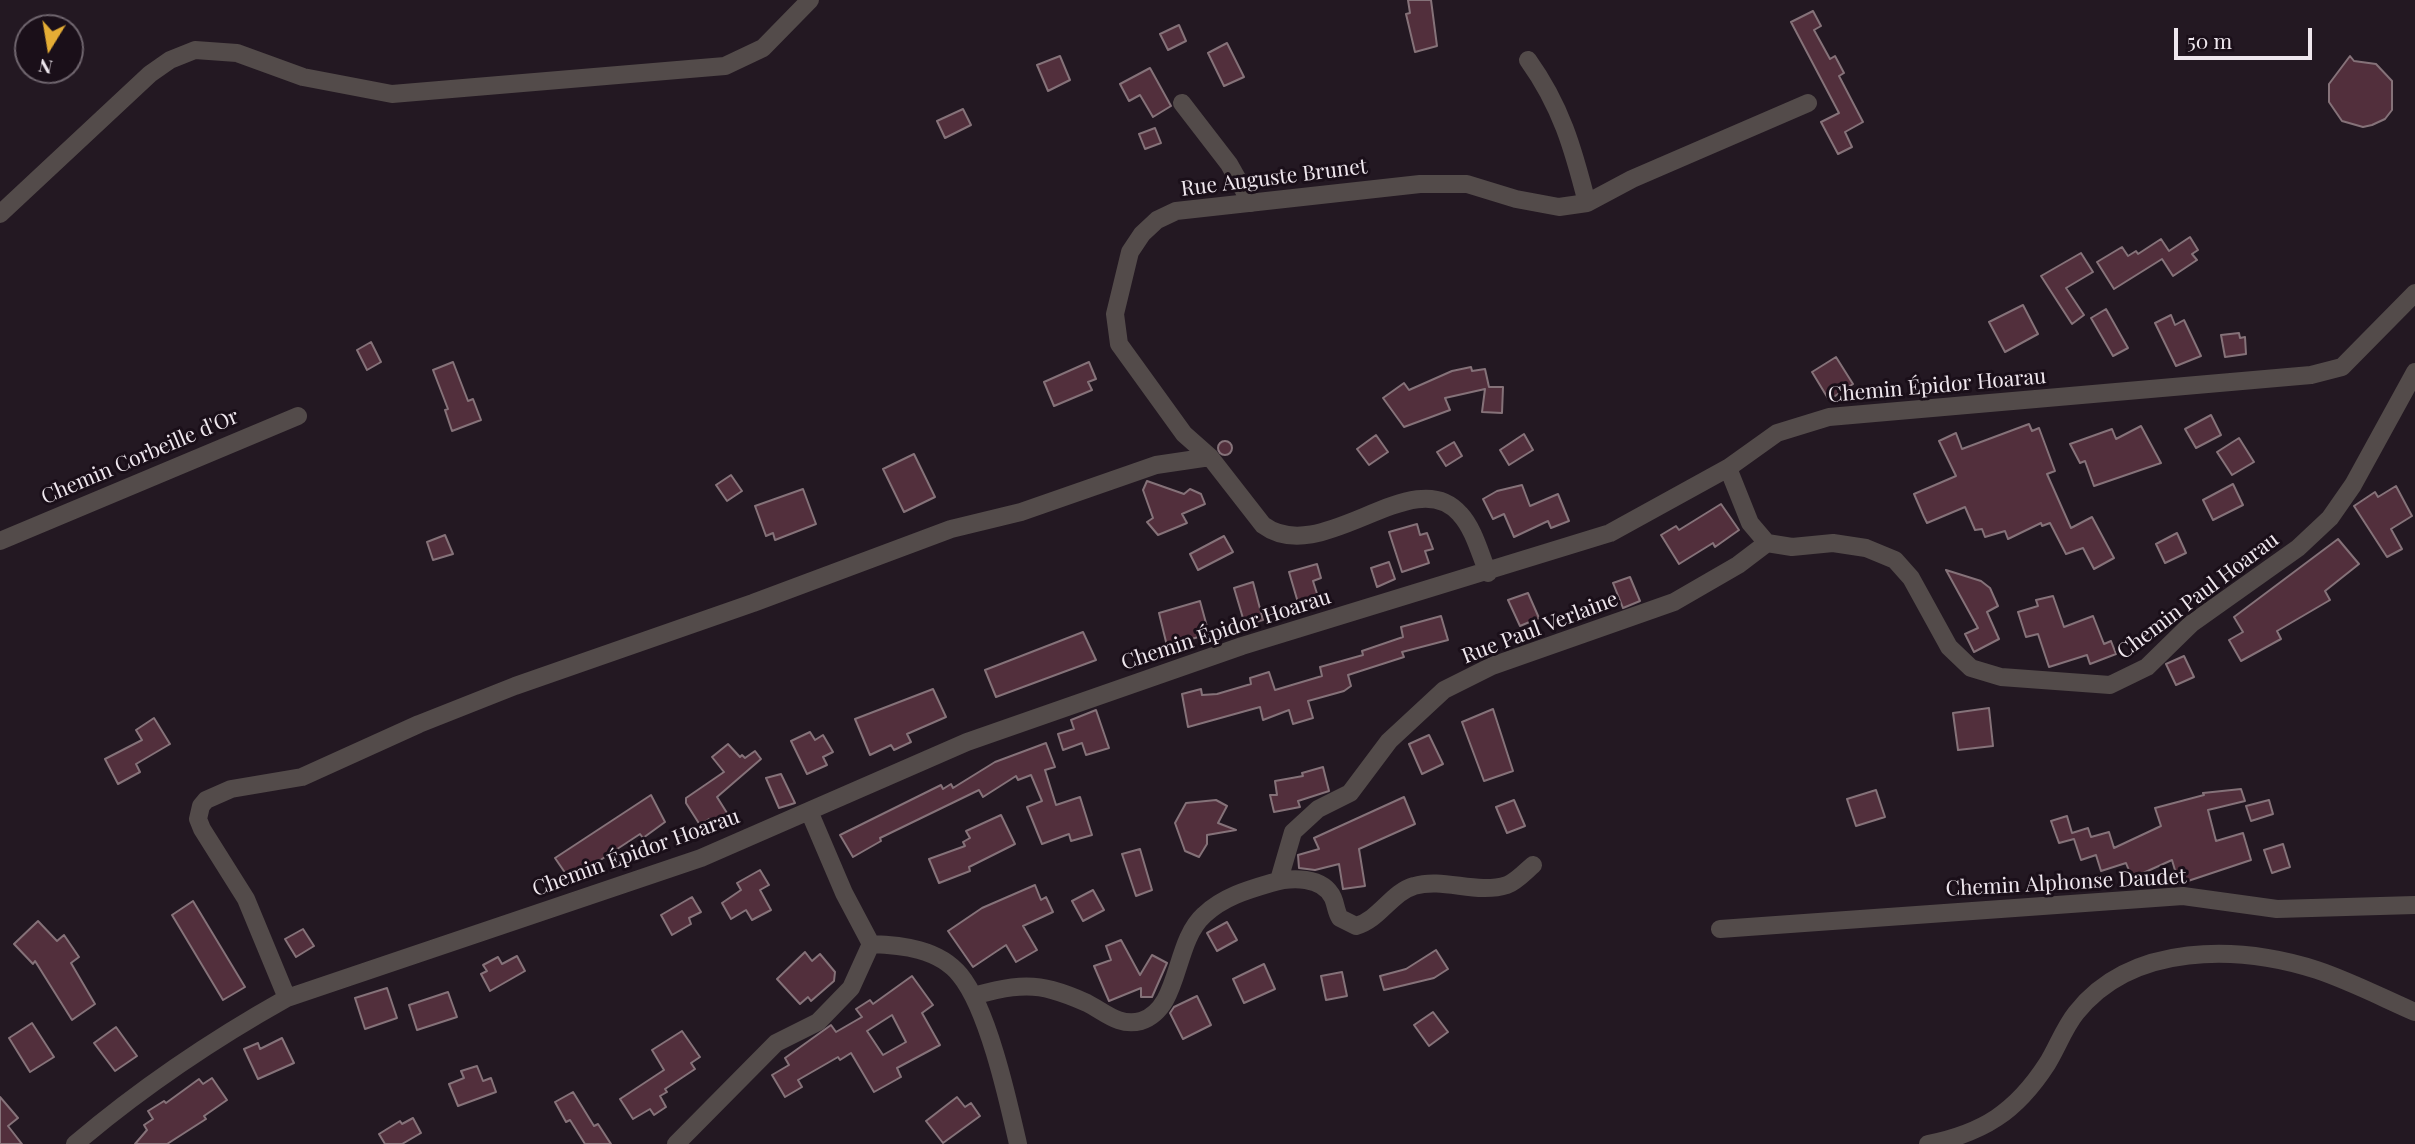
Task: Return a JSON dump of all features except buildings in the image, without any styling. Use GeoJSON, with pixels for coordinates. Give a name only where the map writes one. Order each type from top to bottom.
{"type":"FeatureCollection","features":[{"type":"Feature","properties":{"kind":"street"},"geometry":{"type":"LineString","coordinates":[[0,214],[150,74],[170,60],[195,50],[237,53],[303,77],[392,94],[725,66],[763,48],[810,0]]}},
{"type":"Feature","properties":{"kind":"street"},"geometry":{"type":"LineString","coordinates":[[1528,60],[1555,102],[1587,203]]}},
{"type":"Feature","properties":{"kind":"street"},"geometry":{"type":"LineString","coordinates":[[1182,103],[1228,164],[1251,203]]}},
{"type":"Feature","properties":{"kind":"street","name":"Rue Auguste Brunet"},"geometry":{"type":"LineString","coordinates":[[1488,573],[1468,526],[1449,505],[1422,498],[1312,535],[1286,537],[1263,525],[1210,457],[1184,434],[1119,344],[1115,314],[1130,252],[1142,234],[1157,220],[1176,211],[1420,184],[1467,184],[1516,199],[1559,207],[1587,203],[1632,179],[1808,103]]}},
{"type":"Feature","properties":{"kind":"street","name":"Chemin Épidor Hoarau"},"geometry":{"type":"LineString","coordinates":[[75,1144],[120,1107],[175,1068],[231,1030],[287,998],[701,858],[980,737],[1242,646],[1488,573],[1611,533],[1728,468],[1777,433],[1829,417],[2311,375],[2342,367],[2413,303]]}},
{"type":"Feature","properties":{"kind":"street","name":"Chemin Paul Hoarau"},"geometry":{"type":"LineString","coordinates":[[1767,543],[1792,547],[1833,543],[1866,548],[1895,560],[1911,578],[1949,647],[1971,668],[1985,674],[2110,685],[2147,667],[2191,624],[2298,548],[2330,518],[2353,485],[2415,372]]}},
{"type":"Feature","properties":{"kind":"street","name":"Chemin Corbeille d'Or"},"geometry":{"type":"LineString","coordinates":[[0,541],[298,416]]}},
{"type":"Feature","properties":{"kind":"street"},"geometry":{"type":"LineString","coordinates":[[287,998],[247,900],[202,829],[198,819],[201,806],[206,800],[231,789],[302,777],[419,724],[515,687],[753,603],[951,529],[1021,512],[1157,465],[1210,457]]}},
{"type":"Feature","properties":{"kind":"street"},"geometry":{"type":"LineString","coordinates":[[1728,468],[1749,523],[1767,543]]}},
{"type":"Feature","properties":{"kind":"street","name":"Rue Paul Verlaine"},"geometry":{"type":"LineString","coordinates":[[1279,880],[1293,832],[1318,809],[1350,793],[1389,741],[1444,690],[1492,666],[1674,602],[1738,565],[1767,543]]}},
{"type":"Feature","properties":{"kind":"street"},"geometry":{"type":"LineString","coordinates":[[809,811],[844,892],[871,944]]}},
{"type":"Feature","properties":{"kind":"street"},"geometry":{"type":"LineString","coordinates":[[973,996],[1009,986],[1049,989],[1087,1003],[1123,1022],[1149,1018],[1167,999],[1187,937],[1203,916],[1223,900],[1279,880],[1311,880],[1320,884],[1333,898],[1340,919],[1356,926],[1367,921],[1411,887],[1432,882],[1466,888],[1509,885],[1533,865]]}},
{"type":"Feature","properties":{"kind":"street","name":"Chemin Alphonse Daudet"},"geometry":{"type":"LineString","coordinates":[[1720,929],[2183,897],[2277,909],[2415,905]]}},
{"type":"Feature","properties":{"kind":"street"},"geometry":{"type":"LineString","coordinates":[[871,944],[903,945],[933,955],[960,974],[973,996],[1002,1077],[1018,1144]]}},
{"type":"Feature","properties":{"kind":"street"},"geometry":{"type":"LineString","coordinates":[[676,1144],[776,1043],[818,1022],[851,988],[871,944]]}},
{"type":"Feature","properties":{"kind":"street"},"geometry":{"type":"LineString","coordinates":[[1928,1144],[1972,1134],[2026,1094],[2076,1013],[2106,985],[2150,963],[2185,955],[2264,957],[2318,970],[2415,1012]]}}]}
